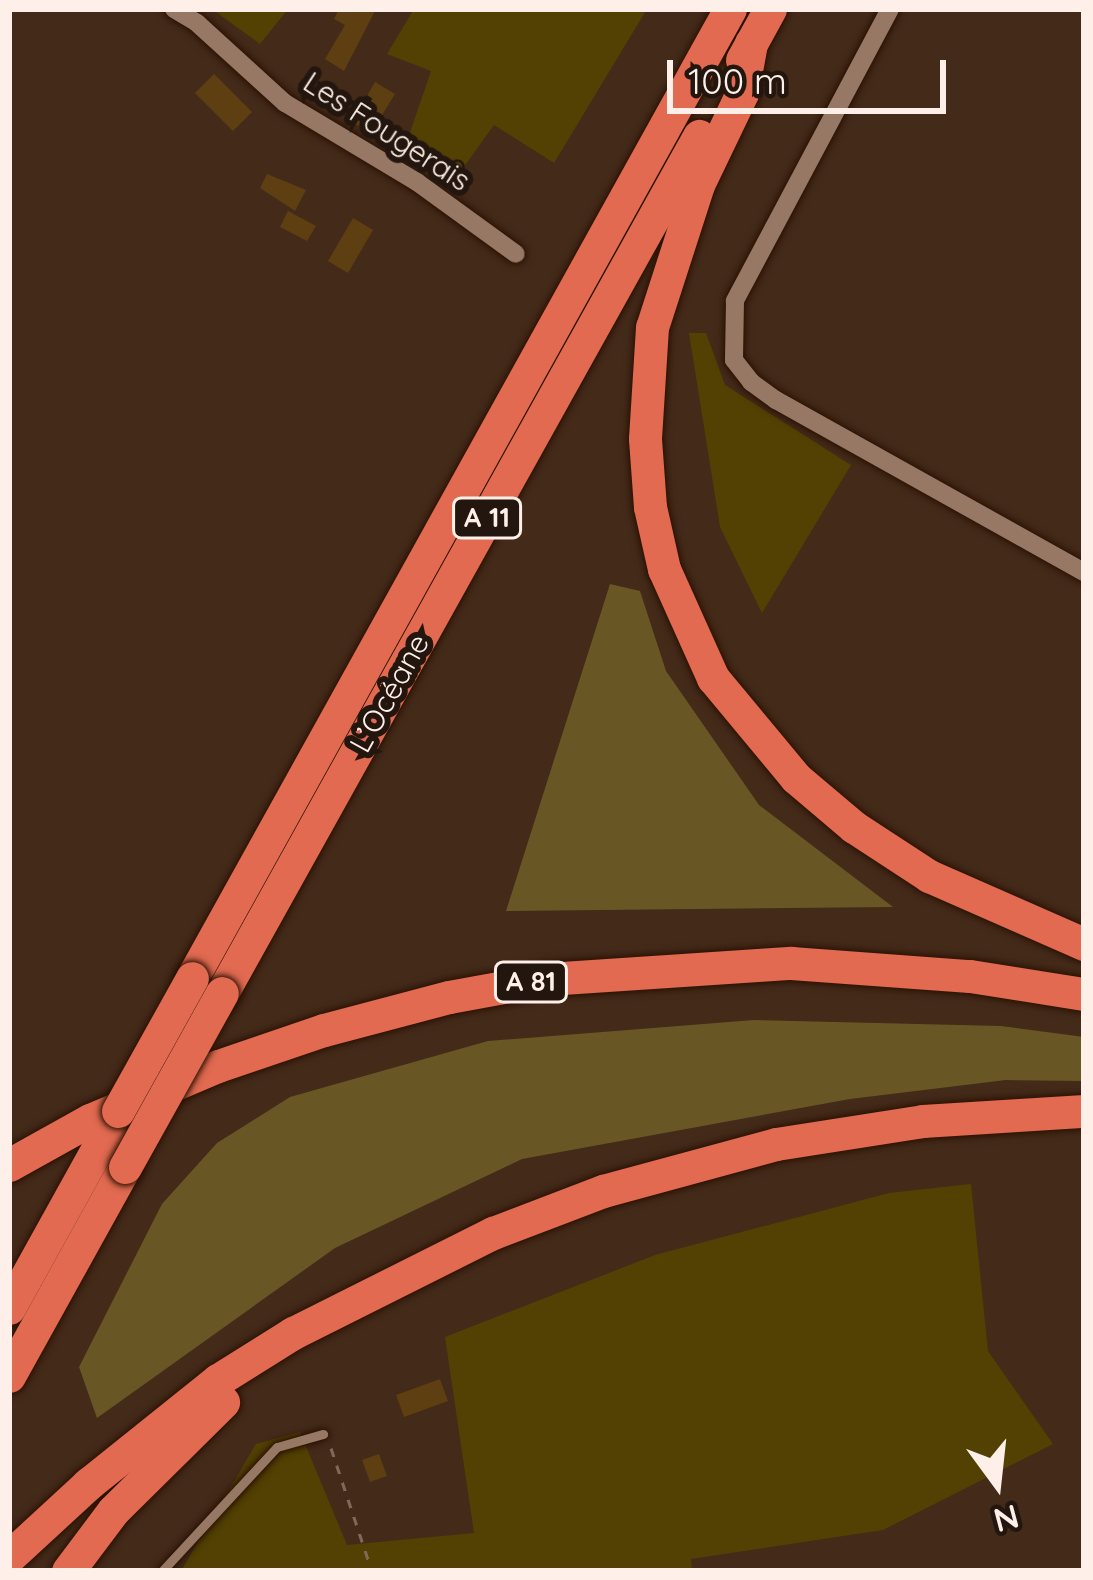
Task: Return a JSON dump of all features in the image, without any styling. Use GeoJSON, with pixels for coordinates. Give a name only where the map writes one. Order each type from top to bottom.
{"type":"FeatureCollection","features":[{"type":"Feature","properties":{"kind":"highway","name":"L’Océane"},"geometry":{"type":"LineString","coordinates":[[9,1376],[111,1160],[730,9]]}},
{"type":"Feature","properties":{"kind":"highway","name":"L’Océane"},"geometry":{"type":"LineString","coordinates":[[207,985],[770,9]]}},
{"type":"Feature","properties":{"kind":"highway"},"geometry":{"type":"LineString","coordinates":[[751,43],[742,93],[698,185],[652,327],[644,440],[664,569],[713,678],[796,778],[854,827],[928,876],[1084,944]]}},
{"type":"Feature","properties":{"kind":"highway","name":"A 81"},"geometry":{"type":"LineString","coordinates":[[9,1165],[90,1120],[281,1044],[449,997],[547,979],[791,963],[970,976],[1084,994]]}},
{"type":"Feature","properties":{"kind":"highway"},"geometry":{"type":"LineString","coordinates":[[9,1557],[88,1484],[218,1380],[293,1333],[405,1274],[558,1206],[724,1156],[923,1120],[1084,1111]]}},
{"type":"Feature","properties":{"kind":"highway","name":"L’Océane"},"geometry":{"type":"LineString","coordinates":[[9,1308],[111,1160]]}},
{"type":"Feature","properties":{"kind":"highway"},"geometry":{"type":"LineString","coordinates":[[68,1571],[113,1511],[205,1417],[263,1372],[366,1311],[405,1274]]}},
{"type":"Feature","properties":{"kind":"street","name":"Les Fougerais"},"geometry":{"type":"LineString","coordinates":[[174,9],[197,22],[285,103],[417,182],[516,254]]}},
{"type":"Feature","properties":{"kind":"street"},"geometry":{"type":"LineString","coordinates":[[890,9],[735,301],[734,359],[751,382],[776,400],[1084,572]]}},
{"type":"Feature","properties":{"kind":"lane"},"geometry":{"type":"LineString","coordinates":[[162,1571],[277,1448],[323,1433]]}},
{"type":"Feature","properties":{"kind":"path"},"geometry":{"type":"LineString","coordinates":[[323,1433],[372,1571]]}},
{"type":"Feature","properties":{"kind":"shaded area"},"geometry":{"type":"Polygon","coordinates":[[[212,9],[288,9],[260,44],[212,9]]]}},
{"type":"Feature","properties":{"kind":"shaded area"},"geometry":{"type":"Polygon","coordinates":[[[414,9],[647,9],[554,163],[494,125],[448,189],[402,156],[431,71],[387,54],[414,9]]]}},
{"type":"Feature","properties":{"kind":"shaded area"},"geometry":{"type":"Polygon","coordinates":[[[689,333],[706,333],[725,385],[851,465],[762,613],[720,527],[689,333]]]}},
{"type":"Feature","properties":{"kind":"shaded area"},"geometry":{"type":"Polygon","coordinates":[[[610,584],[640,591],[666,671],[759,805],[893,907],[506,911],[610,584]]]}},
{"type":"Feature","properties":{"kind":"shaded area"},"geometry":{"type":"Polygon","coordinates":[[[754,1020],[1001,1026],[1084,1037],[1084,1081],[1006,1080],[850,1099],[522,1159],[335,1248],[97,1418],[79,1367],[162,1204],[217,1143],[290,1097],[488,1041],[754,1020]]]}},
{"type":"Feature","properties":{"kind":"shaded area"},"geometry":{"type":"Polygon","coordinates":[[[971,1184],[988,1351],[1053,1444],[883,1530],[691,1559],[692,1571],[181,1571],[256,1444],[300,1432],[347,1545],[474,1533],[445,1337],[655,1255],[889,1193],[971,1184]]]}},
{"type":"Feature","properties":{"kind":"building"},"geometry":{"type":"Polygon","coordinates":[[[339,9],[376,9],[344,71],[325,59],[345,25],[334,19],[339,9]]]}},
{"type":"Feature","properties":{"kind":"building"},"geometry":{"type":"Polygon","coordinates":[[[214,74],[252,112],[233,131],[195,93],[214,74]]]}},
{"type":"Feature","properties":{"kind":"building"},"geometry":{"type":"Polygon","coordinates":[[[375,82],[395,94],[371,133],[352,122],[375,82]]]}},
{"type":"Feature","properties":{"kind":"building"},"geometry":{"type":"Polygon","coordinates":[[[267,174],[306,190],[295,211],[260,188],[267,174]]]}},
{"type":"Feature","properties":{"kind":"building"},"geometry":{"type":"Polygon","coordinates":[[[288,211],[316,226],[307,241],[280,227],[288,211]]]}},
{"type":"Feature","properties":{"kind":"building"},"geometry":{"type":"Polygon","coordinates":[[[353,218],[373,230],[348,273],[328,261],[353,218]]]}},
{"type":"Feature","properties":{"kind":"building"},"geometry":{"type":"Polygon","coordinates":[[[440,1379],[448,1401],[404,1417],[396,1395],[440,1379]]]}},
{"type":"Feature","properties":{"kind":"building"},"geometry":{"type":"Polygon","coordinates":[[[379,1454],[387,1476],[370,1482],[362,1460],[379,1454]]]}}]}
